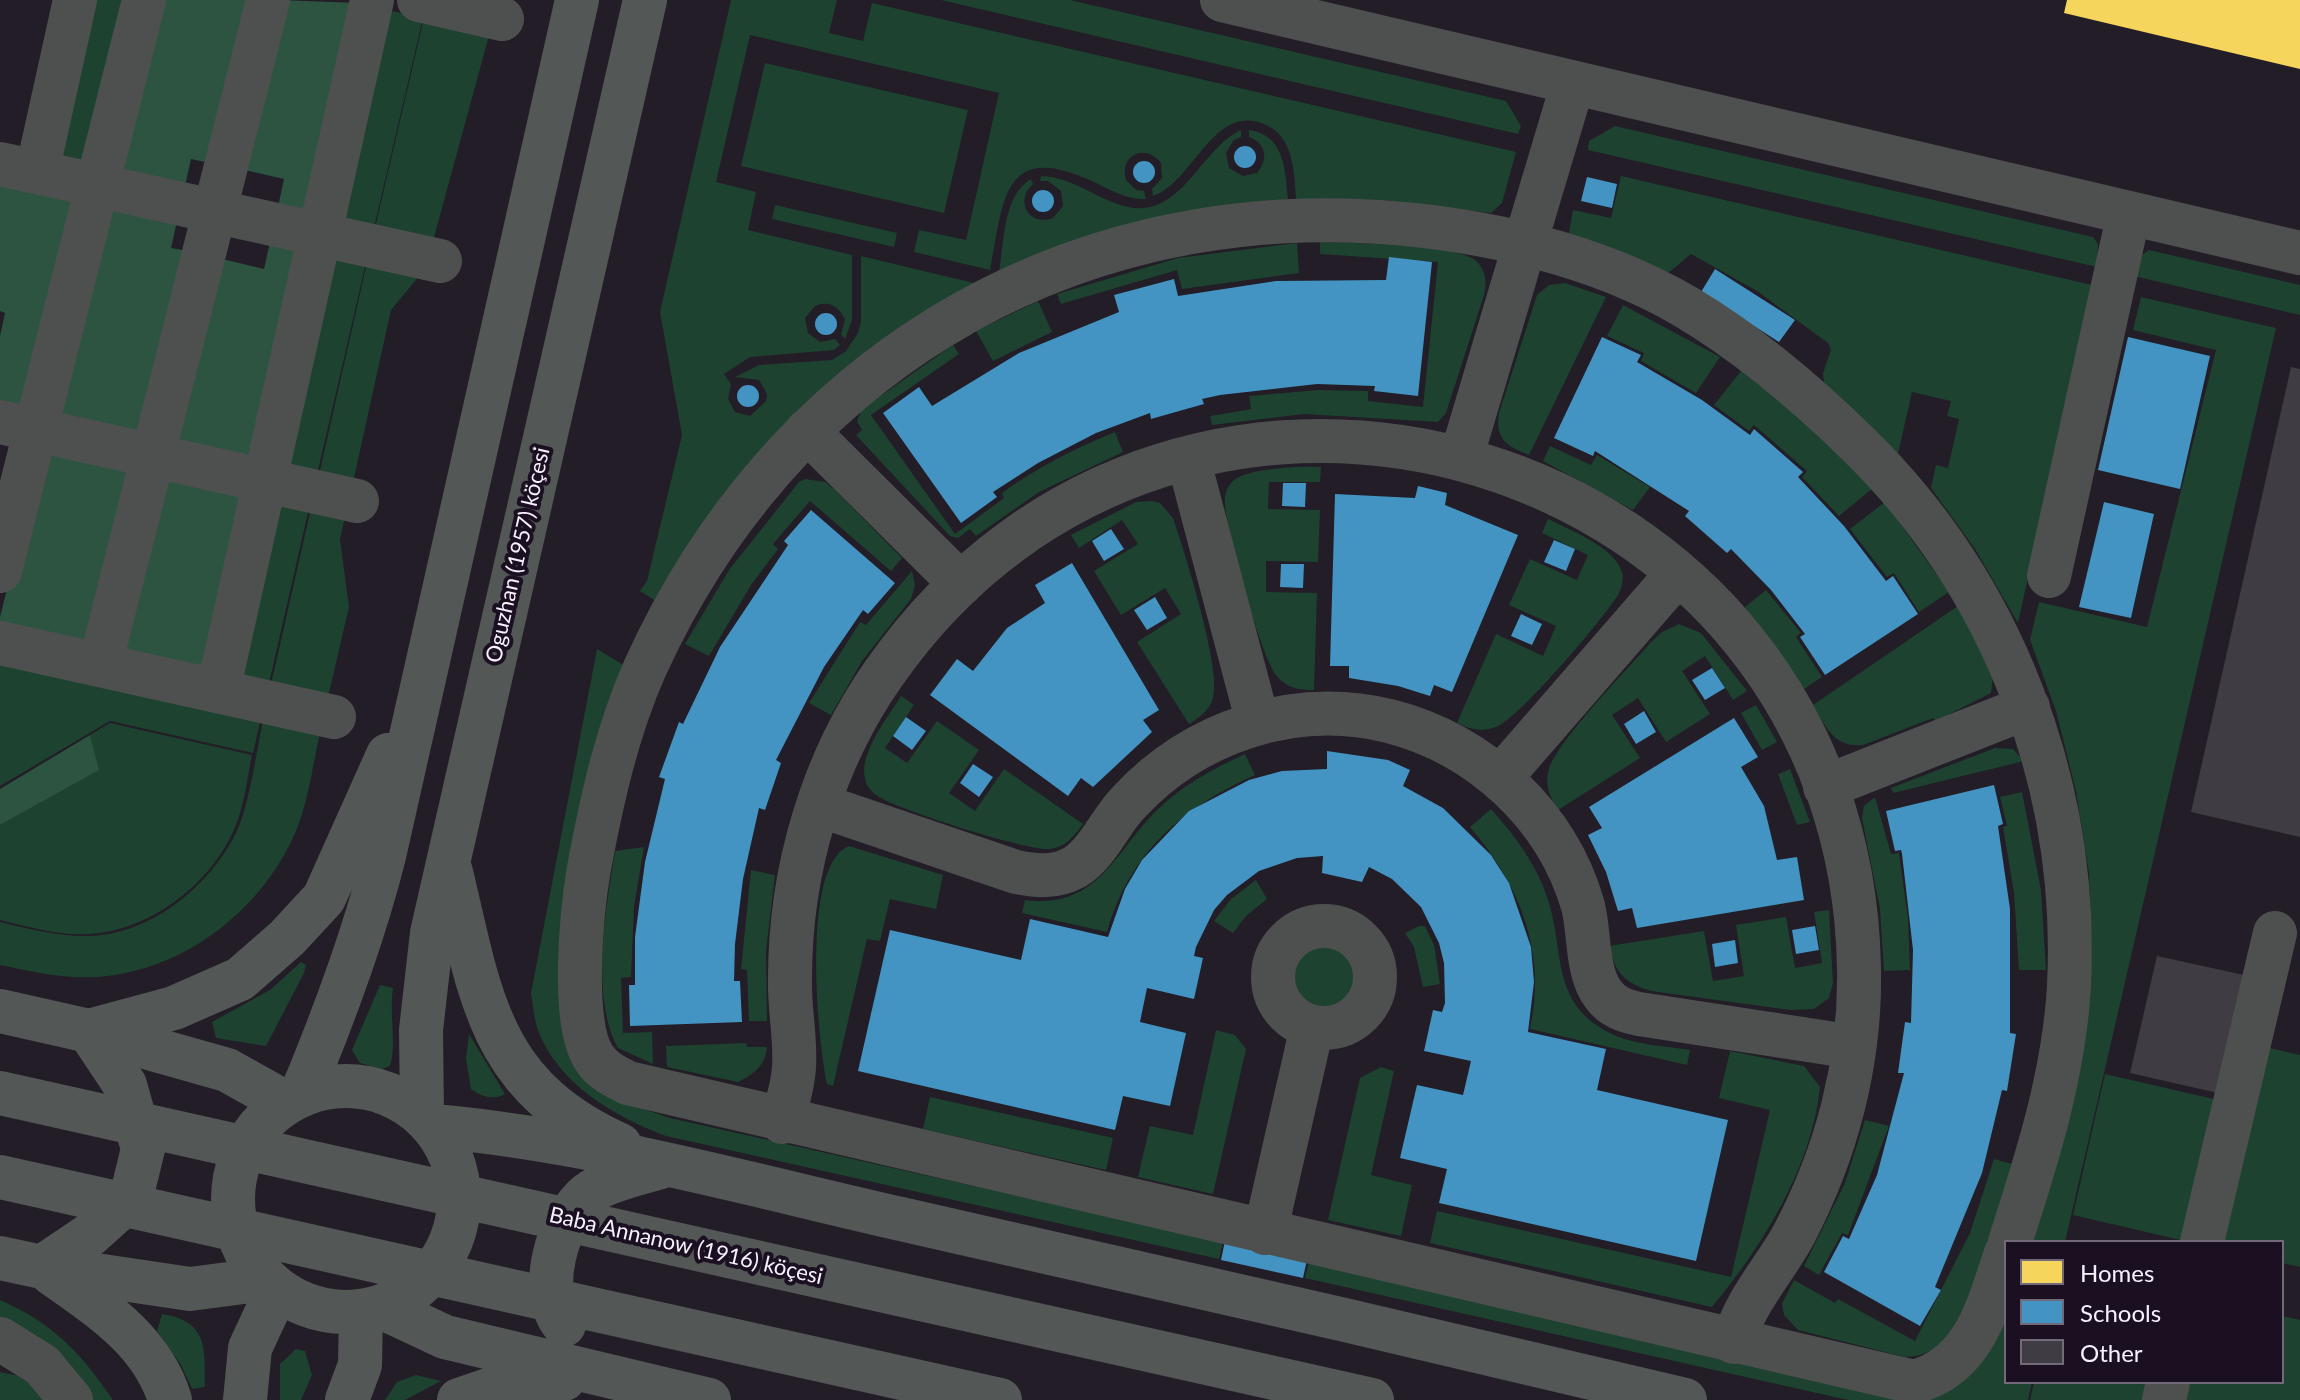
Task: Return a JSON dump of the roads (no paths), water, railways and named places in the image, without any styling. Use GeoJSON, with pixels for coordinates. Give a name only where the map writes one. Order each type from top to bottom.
{"type":"FeatureCollection","features":[{"type":"Feature","properties":{"kind":"main road"},"geometry":{"type":"LineString","coordinates":[[577,0],[366,925],[337,1009],[294,1099],[255,1134],[243,1153],[234,1186],[238,1230],[246,1252],[271,1284],[317,1308],[371,1309],[445,1337],[709,1400]]}},
{"type":"Feature","properties":{"kind":"main road","name":"Oguzhan (1957) köçesi"},"geometry":{"type":"LineString","coordinates":[[428,1120],[421,1030],[432,933],[645,0]]}},
{"type":"Feature","properties":{"kind":"main road"},"geometry":{"type":"LineString","coordinates":[[89,1031],[174,1008],[240,979],[287,938],[324,898],[421,683]]}},
{"type":"Feature","properties":{"kind":"main road"},"geometry":{"type":"LineString","coordinates":[[448,862],[481,997],[497,1039],[518,1073],[544,1097],[597,1135],[664,1166]]}},
{"type":"Feature","properties":{"kind":"main road"},"geometry":{"type":"LineString","coordinates":[[0,1011],[89,1031],[227,1070],[294,1099],[332,1086],[364,1087],[395,1096],[428,1120],[452,1158],[460,1194],[455,1231],[439,1264],[414,1291],[371,1309]]}},
{"type":"Feature","properties":{"kind":"main road"},"geometry":{"type":"LineString","coordinates":[[42,1267],[91,1234],[131,1198],[143,1149],[125,1085],[89,1031]]}},
{"type":"Feature","properties":{"kind":"main road","name":"Baba Annanow (1916) köçesi"},"geometry":{"type":"LineString","coordinates":[[0,1093],[1372,1400]]}},
{"type":"Feature","properties":{"kind":"main road"},"geometry":{"type":"LineString","coordinates":[[428,1120],[508,1133],[664,1166],[1250,1297],[1685,1400]]}},
{"type":"Feature","properties":{"kind":"main road"},"geometry":{"type":"LineString","coordinates":[[610,1378],[559,1319],[553,1287],[554,1250],[566,1218],[589,1192],[664,1166]]}},
{"type":"Feature","properties":{"kind":"main road"},"geometry":{"type":"LineString","coordinates":[[0,1177],[1000,1400]]}},
{"type":"Feature","properties":{"kind":"main road"},"geometry":{"type":"LineString","coordinates":[[0,1258],[190,1289],[271,1284]]}},
{"type":"Feature","properties":{"kind":"main road"},"geometry":{"type":"LineString","coordinates":[[42,1267],[106,1311],[142,1346],[170,1400]]}},
{"type":"Feature","properties":{"kind":"main road"},"geometry":{"type":"LineString","coordinates":[[245,1400],[250,1348],[271,1284]]}},
{"type":"Feature","properties":{"kind":"main road"},"geometry":{"type":"LineString","coordinates":[[347,1400],[360,1365],[371,1309]]}},
{"type":"Feature","properties":{"kind":"main road"},"geometry":{"type":"LineString","coordinates":[[459,1400],[514,1381],[610,1378]]}},
{"type":"Feature","properties":{"kind":"street"},"geometry":{"type":"LineString","coordinates":[[75,0],[18,168],[440,261]]}},
{"type":"Feature","properties":{"kind":"street"},"geometry":{"type":"LineString","coordinates":[[0,571],[18,426],[98,185],[144,0]]}},
{"type":"Feature","properties":{"kind":"street"},"geometry":{"type":"LineString","coordinates":[[100,665],[268,0]]}},
{"type":"Feature","properties":{"kind":"street"},"geometry":{"type":"LineString","coordinates":[[218,691],[372,0]]}},
{"type":"Feature","properties":{"kind":"street"},"geometry":{"type":"LineString","coordinates":[[419,0],[502,19]]}},
{"type":"Feature","properties":{"kind":"street"},"geometry":{"type":"LineString","coordinates":[[1222,0],[2300,253]]}},
{"type":"Feature","properties":{"kind":"street"},"geometry":{"type":"LineString","coordinates":[[1461,458],[1573,83]]}},
{"type":"Feature","properties":{"kind":"street"},"geometry":{"type":"LineString","coordinates":[[2049,576],[2129,213]]}},
{"type":"Feature","properties":{"kind":"street"},"geometry":{"type":"LineString","coordinates":[[2004,1259],[1991,1296],[1961,1357],[1932,1377],[1914,1382],[782,1122],[628,1083],[598,1064],[584,1031],[581,960],[587,882],[601,804],[622,729],[644,670],[691,585],[734,519],[807,431],[864,379],[959,314],[1062,265],[1135,243],[1211,229],[1327,220],[1429,227],[1524,246],[1599,268],[1684,306],[1820,405],[1903,491],[1949,552],[2002,644],[2028,707],[2045,760],[2061,835],[2069,911],[2069,988],[2052,1102],[2011,1240]]}},
{"type":"Feature","properties":{"kind":"street"},"geometry":{"type":"LineString","coordinates":[[18,426],[357,501]]}},
{"type":"Feature","properties":{"kind":"street"},"geometry":{"type":"LineString","coordinates":[[807,431],[961,584]]}},
{"type":"Feature","properties":{"kind":"street"},"geometry":{"type":"LineString","coordinates":[[782,1122],[794,1066],[789,982],[793,923],[802,865],[819,805],[839,752],[874,688],[919,628],[961,584],[1005,547],[1079,500],[1133,476],[1188,458],[1276,442],[1335,440],[1394,444],[1461,458],[1522,477],[1588,509],[1678,573],[1725,620],[1761,666],[1793,716],[1825,787],[1845,854],[1855,912],[1859,971],[1854,1047],[1841,1118],[1811,1201],[1783,1253],[1744,1311],[1734,1342]]}},
{"type":"Feature","properties":{"kind":"street"},"geometry":{"type":"LineString","coordinates":[[1188,458],[1258,723]]}},
{"type":"Feature","properties":{"kind":"street"},"geometry":{"type":"LineString","coordinates":[[1500,778],[1678,573]]}},
{"type":"Feature","properties":{"kind":"street"},"geometry":{"type":"LineString","coordinates":[[0,643],[334,717]]}},
{"type":"Feature","properties":{"kind":"street"},"geometry":{"type":"LineString","coordinates":[[1825,787],[2028,707]]}},
{"type":"Feature","properties":{"kind":"street"},"geometry":{"type":"LineString","coordinates":[[819,805],[1016,872],[1046,876],[1061,873],[1087,856],[1122,808],[1165,768],[1203,744],[1258,723],[1317,714],[1390,722],[1445,742],[1500,778],[1536,815],[1567,866],[1583,907],[1596,980],[1613,1005],[1639,1014],[1854,1047]]}},
{"type":"Feature","properties":{"kind":"street"},"geometry":{"type":"LineString","coordinates":[[2202,1240],[2275,933]]}},
{"type":"Feature","properties":{"kind":"street"},"geometry":{"type":"LineString","coordinates":[[1265,1233],[1312,1027]]}},
{"type":"Feature","properties":{"kind":"street"},"geometry":{"type":"LineString","coordinates":[[0,1339],[42,1365],[71,1400]]}}]}
